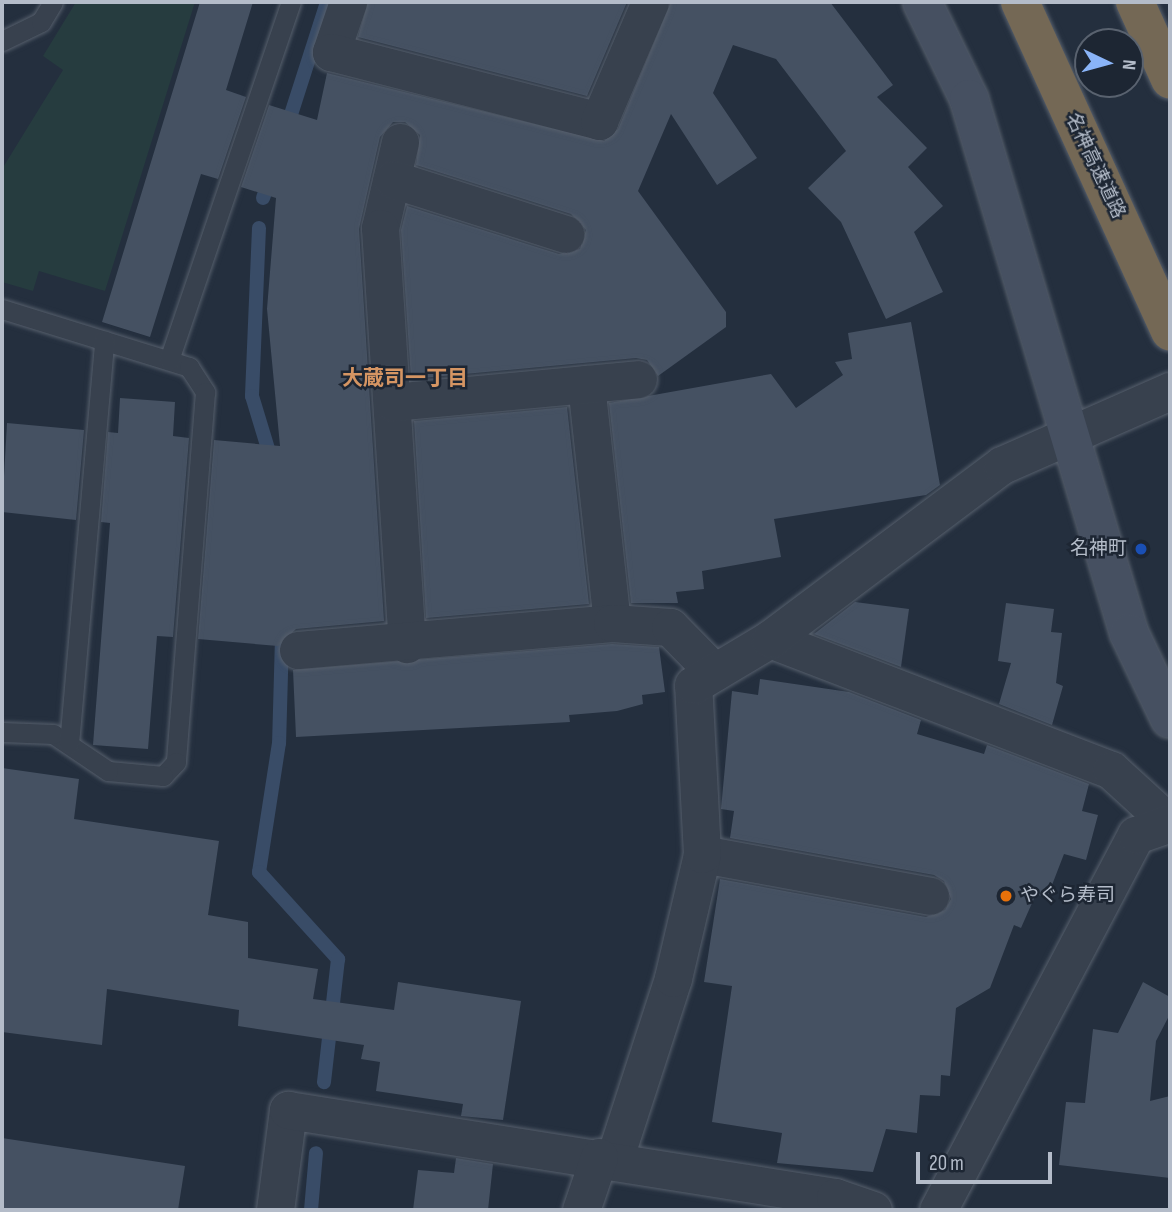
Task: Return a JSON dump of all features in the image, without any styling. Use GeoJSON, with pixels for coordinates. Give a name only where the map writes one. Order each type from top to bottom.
{"type":"FeatureCollection","features":[{"type":"Feature","properties":{"kind":"highway","name":"名神高速道路"},"geometry":{"type":"LineString","coordinates":[[1020,2],[1170,331]]}},
{"type":"Feature","properties":{"kind":"highway"},"geometry":{"type":"LineString","coordinates":[[1135,2],[1170,79]]}},
{"type":"Feature","properties":{"kind":"street"},"geometry":{"type":"LineString","coordinates":[[348,2],[331,52],[599,121],[650,2]]}},
{"type":"Feature","properties":{"kind":"street"},"geometry":{"type":"LineString","coordinates":[[925,3],[969,99],[1129,633],[1170,719]]}},
{"type":"Feature","properties":{"kind":"street"},"geometry":{"type":"LineString","coordinates":[[400,142],[380,228],[407,644]]}},
{"type":"Feature","properties":{"kind":"street"},"geometry":{"type":"LineString","coordinates":[[392,179],[565,234]]}},
{"type":"Feature","properties":{"kind":"street"},"geometry":{"type":"LineString","coordinates":[[392,402],[638,379]]}},
{"type":"Feature","properties":{"kind":"street"},"geometry":{"type":"LineString","coordinates":[[586,384],[612,624]]}},
{"type":"Feature","properties":{"kind":"street"},"geometry":{"type":"LineString","coordinates":[[581,1210],[606,1159],[673,978],[702,855],[693,685],[770,639],[1002,465],[1170,391]]}},
{"type":"Feature","properties":{"kind":"street"},"geometry":{"type":"LineString","coordinates":[[298,650],[407,644],[612,624],[670,627],[715,672]]}},
{"type":"Feature","properties":{"kind":"street"},"geometry":{"type":"LineString","coordinates":[[770,639],[1111,770],[1170,823],[1136,835],[938,1210]]}},
{"type":"Feature","properties":{"kind":"street"},"geometry":{"type":"LineString","coordinates":[[702,855],[930,896]]}},
{"type":"Feature","properties":{"kind":"street"},"geometry":{"type":"LineString","coordinates":[[275,1210],[288,1110],[835,1197],[873,1210]]}},
{"type":"Feature","properties":{"kind":"lane"},"geometry":{"type":"LineString","coordinates":[[2,41],[41,22],[53,2]]}},
{"type":"Feature","properties":{"kind":"lane"},"geometry":{"type":"LineString","coordinates":[[169,360],[291,2]]}},
{"type":"Feature","properties":{"kind":"lane"},"geometry":{"type":"LineString","coordinates":[[2,309],[189,367],[205,392],[176,762],[163,776],[108,771],[53,734],[2,732]]}},
{"type":"Feature","properties":{"kind":"lane"},"geometry":{"type":"LineString","coordinates":[[69,744],[104,341]]}},
{"type":"Feature","properties":{"kind":"green space"},"geometry":{"type":"Polygon","coordinates":[[[76,2],[195,2],[105,291],[39,271],[33,291],[2,282],[2,169],[63,70],[43,56],[76,2]]]}},
{"type":"Feature","properties":{"kind":"building"},"geometry":{"type":"Polygon","coordinates":[[[200,2],[253,2],[226,90],[246,97],[218,179],[201,174],[150,337],[102,322],[200,2]]]}},
{"type":"Feature","properties":{"kind":"building"},"geometry":{"type":"Polygon","coordinates":[[[368,2],[627,2],[587,96],[358,37],[368,2]]]}},
{"type":"Feature","properties":{"kind":"building"},"geometry":{"type":"Polygon","coordinates":[[[671,2],[830,2],[893,85],[877,97],[927,148],[908,167],[943,206],[914,232],[943,292],[886,319],[841,222],[808,188],[846,151],[776,59],[733,45],[713,93],[757,158],[717,185],[671,114],[638,191],[726,312],[726,327],[658,376],[647,360],[636,358],[411,379],[401,230],[407,206],[559,254],[580,249],[586,230],[571,214],[416,165],[420,135],[405,122],[393,122],[380,137],[359,229],[384,621],[296,629],[278,646],[198,639],[214,440],[280,446],[267,309],[276,198],[241,187],[269,105],[317,120],[327,73],[604,141],[618,129],[671,2]]]}},
{"type":"Feature","properties":{"kind":"building"},"geometry":{"type":"Polygon","coordinates":[[[911,322],[940,485],[926,495],[774,519],[781,557],[702,571],[704,589],[676,592],[678,603],[631,603],[609,403],[771,374],[796,408],[843,375],[835,362],[852,359],[848,333],[911,322]]]}},
{"type":"Feature","properties":{"kind":"building"},"geometry":{"type":"Polygon","coordinates":[[[120,398],[175,402],[173,436],[189,438],[173,637],[157,636],[148,749],[93,745],[110,523],[101,522],[108,432],[118,433],[120,398]]]}},
{"type":"Feature","properties":{"kind":"building"},"geometry":{"type":"Polygon","coordinates":[[[567,407],[589,604],[426,618],[414,421],[567,407]]]}},
{"type":"Feature","properties":{"kind":"building"},"geometry":{"type":"Polygon","coordinates":[[[7,423],[84,430],[76,520],[2,512],[7,423]]]}},
{"type":"Feature","properties":{"kind":"building"},"geometry":{"type":"Polygon","coordinates":[[[855,602],[909,609],[901,667],[814,634],[855,602]]]}},
{"type":"Feature","properties":{"kind":"building"},"geometry":{"type":"Polygon","coordinates":[[[1006,603],[1054,609],[1051,632],[1062,633],[1056,683],[1063,686],[1052,725],[999,704],[1011,663],[998,661],[1006,603]]]}},
{"type":"Feature","properties":{"kind":"building"},"geometry":{"type":"Polygon","coordinates":[[[612,644],[659,647],[665,692],[642,695],[643,704],[617,711],[569,715],[570,722],[296,737],[293,670],[612,644]]]}},
{"type":"Feature","properties":{"kind":"building"},"geometry":{"type":"Polygon","coordinates":[[[760,679],[849,692],[921,720],[917,734],[984,754],[987,745],[1089,784],[1082,811],[1098,815],[1086,860],[1064,854],[1047,898],[1036,894],[1021,928],[1014,925],[990,988],[956,1008],[950,1076],[941,1075],[940,1096],[920,1095],[917,1133],[886,1129],[873,1172],[777,1163],[782,1133],[712,1122],[732,986],[704,982],[720,879],[926,917],[945,910],[951,899],[944,881],[934,875],[730,838],[734,811],[721,809],[732,691],[758,695],[760,679]]]}},
{"type":"Feature","properties":{"kind":"building"},"geometry":{"type":"Polygon","coordinates":[[[2,768],[79,779],[74,819],[219,841],[208,915],[248,922],[248,958],[318,969],[313,999],[394,1010],[398,982],[521,1001],[503,1120],[461,1116],[463,1104],[376,1091],[380,1062],[361,1059],[364,1045],[238,1026],[239,1010],[107,989],[102,1045],[2,1032],[2,768]]]}},
{"type":"Feature","properties":{"kind":"building"},"geometry":{"type":"Polygon","coordinates":[[[1143,982],[1170,997],[1170,1014],[1156,1041],[1150,1101],[1170,1096],[1170,1178],[1059,1165],[1066,1102],[1085,1103],[1093,1029],[1118,1033],[1143,982]]]}},
{"type":"Feature","properties":{"kind":"building"},"geometry":{"type":"Polygon","coordinates":[[[2,1138],[185,1166],[178,1210],[2,1210],[2,1138]]]}},
{"type":"Feature","properties":{"kind":"building"},"geometry":{"type":"Polygon","coordinates":[[[456,1158],[493,1164],[488,1210],[413,1210],[418,1170],[454,1173],[456,1158]]]}},
{"type":"Feature","properties":{"kind":"waterway"},"geometry":{"type":"LineString","coordinates":[[286,130],[327,2]]}},
{"type":"Feature","properties":{"kind":"waterway"},"geometry":{"type":"LineString","coordinates":[[263,198],[271,176]]}},
{"type":"Feature","properties":{"kind":"waterway"},"geometry":{"type":"LineString","coordinates":[[259,228],[252,396],[272,462]]}},
{"type":"Feature","properties":{"kind":"waterway"},"geometry":{"type":"LineString","coordinates":[[282,638],[279,743],[259,872],[338,959],[324,1082]]}},
{"type":"Feature","properties":{"kind":"waterway"},"geometry":{"type":"LineString","coordinates":[[311,1210],[316,1153]]}},
{"type":"Feature","properties":{"kind":"place","name":"名神町"},"geometry":{"type":"Point","coordinates":[1141,549]}},
{"type":"Feature","properties":{"kind":"place","name":"やぐら寿司"},"geometry":{"type":"Point","coordinates":[1006,896]}},
{"type":"Feature","properties":{"kind":"district","name":"大蔵司一丁目"},"geometry":{"type":"Point","coordinates":[405,379]}}]}
